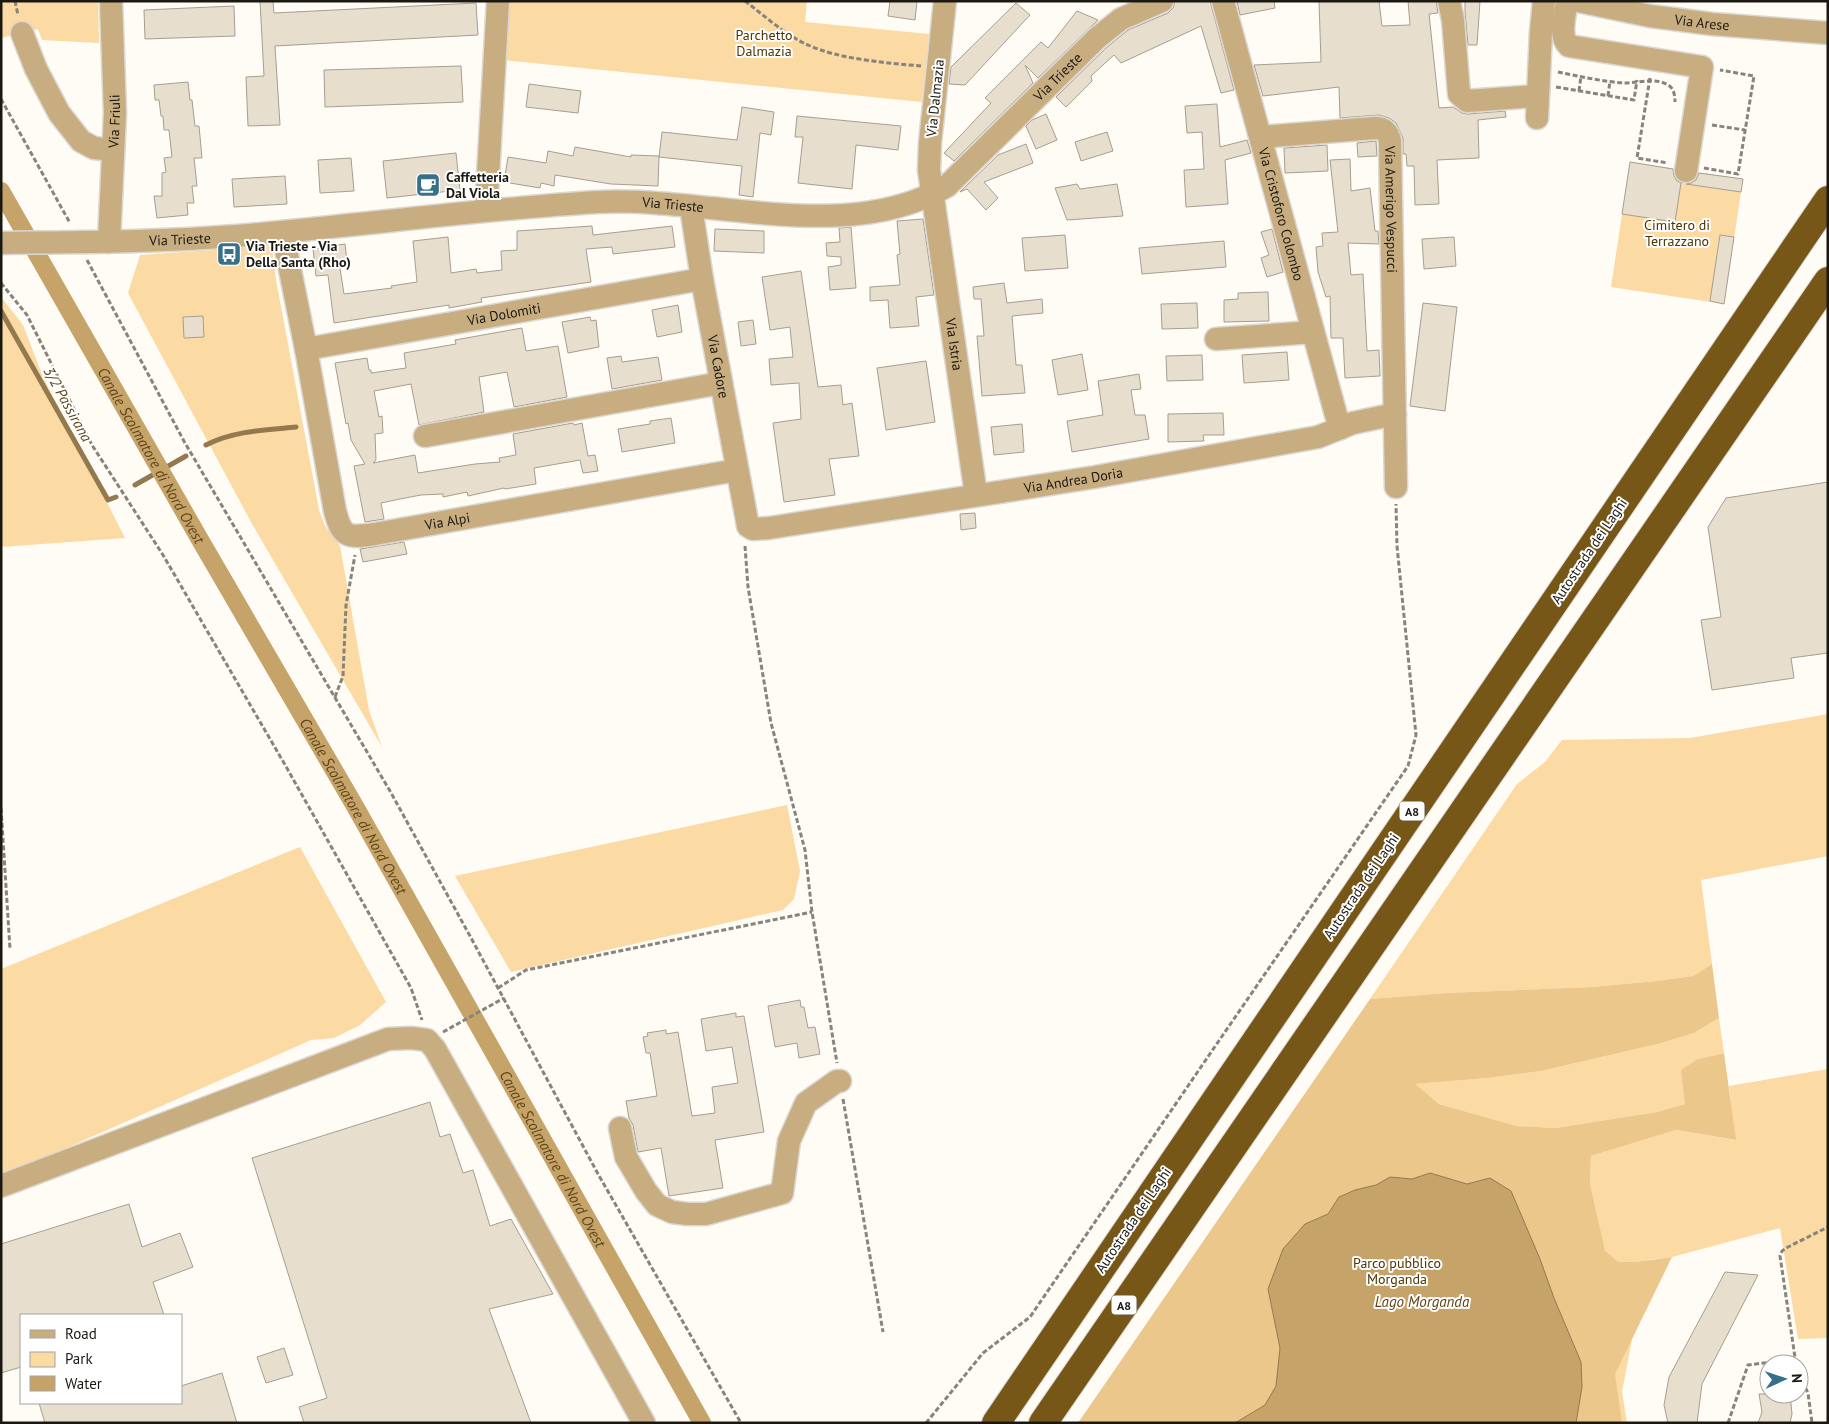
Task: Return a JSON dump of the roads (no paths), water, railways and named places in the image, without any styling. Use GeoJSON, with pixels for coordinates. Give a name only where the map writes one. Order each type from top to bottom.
{"type":"FeatureCollection","features":[{"type":"Feature","properties":{"kind":"highway","name":"Autostrada dei Laghi"},"geometry":{"type":"LineString","coordinates":[[996,1423],[1828,200]]}},
{"type":"Feature","properties":{"kind":"highway","name":"A8"},"geometry":{"type":"LineString","coordinates":[[1043,1423],[1828,281]]}},
{"type":"Feature","properties":{"kind":"street","name":"Via Friuli"},"geometry":{"type":"LineString","coordinates":[[108,242],[115,94],[111,1]]}},
{"type":"Feature","properties":{"kind":"street"},"geometry":{"type":"LineString","coordinates":[[486,210],[498,1]]}},
{"type":"Feature","properties":{"kind":"street","name":"Via Dalmazia"},"geometry":{"type":"LineString","coordinates":[[933,194],[929,170],[930,143],[944,1]]}},
{"type":"Feature","properties":{"kind":"street","name":"Via Trieste"},"geometry":{"type":"LineString","coordinates":[[1,243],[199,239],[284,232],[486,210],[601,202],[653,203],[830,216],[892,209],[933,194],[947,186],[1097,38],[1121,19],[1162,1]]}},
{"type":"Feature","properties":{"kind":"street","name":"Via Cristoforo Colombo"},"geometry":{"type":"LineString","coordinates":[[1223,1],[1341,428]]}},
{"type":"Feature","properties":{"kind":"street"},"geometry":{"type":"LineString","coordinates":[[1449,1],[1453,20],[1458,94],[1467,101],[1544,91]]}},
{"type":"Feature","properties":{"kind":"street"},"geometry":{"type":"LineString","coordinates":[[1537,118],[1544,91],[1541,31],[1544,1]]}},
{"type":"Feature","properties":{"kind":"street"},"geometry":{"type":"LineString","coordinates":[[1567,1],[1563,36],[1564,42],[1569,46],[1702,67],[1686,171]]}},
{"type":"Feature","properties":{"kind":"street","name":"Via Arese"},"geometry":{"type":"LineString","coordinates":[[1578,1],[1650,16],[1712,24],[1828,33]]}},
{"type":"Feature","properties":{"kind":"street"},"geometry":{"type":"LineString","coordinates":[[22,33],[34,64],[59,113],[81,141],[94,148],[113,150]]}},
{"type":"Feature","properties":{"kind":"street","name":"Via Amerigo Vespucci"},"geometry":{"type":"LineString","coordinates":[[1261,137],[1375,128],[1386,130],[1389,135],[1391,151],[1395,414]]}},
{"type":"Feature","properties":{"kind":"street","name":"Via Istria"},"geometry":{"type":"LineString","coordinates":[[933,194],[976,495]]}},
{"type":"Feature","properties":{"kind":"street","name":"Via Cadore"},"geometry":{"type":"LineString","coordinates":[[691,207],[702,279],[748,526]]}},
{"type":"Feature","properties":{"kind":"street"},"geometry":{"type":"LineString","coordinates":[[284,232],[286,255],[306,349]]}},
{"type":"Feature","properties":{"kind":"street","name":"Via Dolomiti"},"geometry":{"type":"LineString","coordinates":[[306,349],[702,279]]}},
{"type":"Feature","properties":{"kind":"street"},"geometry":{"type":"LineString","coordinates":[[1216,339],[1313,332]]}},
{"type":"Feature","properties":{"kind":"street","name":"Via Alpi"},"geometry":{"type":"LineString","coordinates":[[306,349],[339,526],[345,534],[358,537],[738,470]]}},
{"type":"Feature","properties":{"kind":"street"},"geometry":{"type":"LineString","coordinates":[[425,436],[721,383]]}},
{"type":"Feature","properties":{"kind":"street"},"geometry":{"type":"LineString","coordinates":[[1395,414],[1396,487]]}},
{"type":"Feature","properties":{"kind":"street","name":"Via Andrea Doria"},"geometry":{"type":"LineString","coordinates":[[748,526],[753,529],[769,528],[1095,477],[1318,437],[1341,428],[1395,414]]}},
{"type":"Feature","properties":{"kind":"street"},"geometry":{"type":"LineString","coordinates":[[1,1186],[388,1039],[411,1038],[427,1040],[435,1049],[644,1423]]}},
{"type":"Feature","properties":{"kind":"street"},"geometry":{"type":"LineString","coordinates":[[620,1128],[626,1157],[646,1191],[657,1205],[672,1212],[706,1214],[782,1192],[789,1141],[806,1103],[840,1081]]}},
{"type":"Feature","properties":{"kind":"water","name":"Lago Morganda"},"geometry":{"type":"Polygon","coordinates":[[[1430,1173],[1467,1184],[1490,1178],[1511,1191],[1581,1362],[1582,1387],[1576,1423],[1235,1423],[1265,1405],[1276,1386],[1280,1348],[1268,1289],[1283,1249],[1305,1224],[1328,1214],[1339,1197],[1355,1190],[1376,1185],[1390,1177],[1412,1179],[1430,1173]]]}},
{"type":"Feature","properties":{"kind":"waterway","name":"Canale Scolmatore di Nord Ovest"},"geometry":{"type":"LineString","coordinates":[[1,191],[356,808],[702,1423]]}},
{"type":"Feature","properties":{"kind":"waterway","name":"3/2 Passirana"},"geometry":{"type":"LineString","coordinates":[[1,311],[108,500],[116,497]]}},
{"type":"Feature","properties":{"kind":"waterway","name":"3/2 Passirana"},"geometry":{"type":"LineString","coordinates":[[206,445],[238,434],[296,427]]}},
{"type":"Feature","properties":{"kind":"waterway","name":"3/2 Passirana"},"geometry":{"type":"LineString","coordinates":[[135,485],[186,456]]}},
{"type":"Feature","properties":{"kind":"place","name":"Caffetteria Dal Viola"},"geometry":{"type":"Point","coordinates":[428,185]}},
{"type":"Feature","properties":{"kind":"place","name":"Via Trieste - Via Della Santa (Rho)"},"geometry":{"type":"Point","coordinates":[229,254]}},
{"type":"Feature","properties":{"kind":"park label","name":"Parchetto Dalmazia"},"geometry":{"type":"Point","coordinates":[764,43]}},
{"type":"Feature","properties":{"kind":"park label","name":"Cimitero di Terrazzano"},"geometry":{"type":"Point","coordinates":[1677,234]}},
{"type":"Feature","properties":{"kind":"park label","name":"Parco pubblico Morganda"},"geometry":{"type":"Point","coordinates":[1397,1272]}}]}
